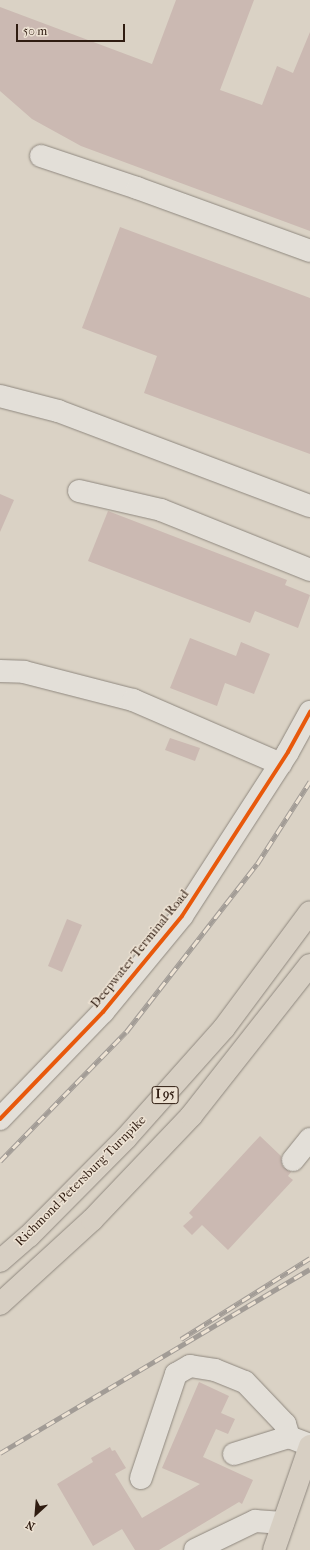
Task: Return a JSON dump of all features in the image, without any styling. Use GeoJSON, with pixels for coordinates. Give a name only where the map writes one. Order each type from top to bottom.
{"type":"FeatureCollection","features":[{"type":"Feature","properties":{"kind":"main road","name":"Richmond-Petersburg Turnpike"},"geometry":{"type":"LineString","coordinates":[[0,1261],[29,1236],[126,1138],[219,1034],[310,912]]}},
{"type":"Feature","properties":{"kind":"main road","name":"I 95"},"geometry":{"type":"LineString","coordinates":[[0,1304],[92,1220],[191,1116],[310,965]]}},
{"type":"Feature","properties":{"kind":"main road"},"geometry":{"type":"LineString","coordinates":[[278,1538],[310,1445]]}},
{"type":"Feature","properties":{"kind":"street"},"geometry":{"type":"LineString","coordinates":[[41,156],[137,188],[310,251]]}},
{"type":"Feature","properties":{"kind":"street"},"geometry":{"type":"LineString","coordinates":[[0,396],[58,411],[310,506]]}},
{"type":"Feature","properties":{"kind":"street"},"geometry":{"type":"LineString","coordinates":[[79,491],[161,510],[310,570]]}},
{"type":"Feature","properties":{"kind":"street"},"geometry":{"type":"LineString","coordinates":[[0,671],[24,672],[134,700],[281,764]]}},
{"type":"Feature","properties":{"kind":"street","name":"Deepwater Terminal Road"},"geometry":{"type":"LineString","coordinates":[[0,1119],[103,1012],[182,916],[281,764],[310,712]]}},
{"type":"Feature","properties":{"kind":"street"},"geometry":{"type":"LineString","coordinates":[[293,1160],[310,1139]]}},
{"type":"Feature","properties":{"kind":"street"},"geometry":{"type":"LineString","coordinates":[[141,1478],[176,1374],[190,1366],[215,1370],[245,1382],[285,1424],[289,1437]]}},
{"type":"Feature","properties":{"kind":"street"},"geometry":{"type":"LineString","coordinates":[[234,1454],[289,1437],[310,1445]]}},
{"type":"Feature","properties":{"kind":"street"},"geometry":{"type":"LineString","coordinates":[[195,1550],[255,1521],[278,1538]]}},
{"type":"Feature","properties":{"kind":"building"},"geometry":{"type":"Polygon","coordinates":[[[176,0],[254,0],[220,90],[262,105],[277,66],[293,73],[310,32],[310,231],[81,146],[32,119],[0,91],[0,7],[152,64],[176,0]]]}},
{"type":"Feature","properties":{"kind":"building"},"geometry":{"type":"Polygon","coordinates":[[[120,227],[310,298],[310,454],[144,393],[157,356],[82,328],[120,227]]]}},
{"type":"Feature","properties":{"kind":"building"},"geometry":{"type":"Polygon","coordinates":[[[0,494],[14,500],[0,532],[0,494]]]}},
{"type":"Feature","properties":{"kind":"building"},"geometry":{"type":"Polygon","coordinates":[[[108,511],[287,580],[285,585],[310,595],[298,628],[255,611],[250,623],[88,561],[108,511]]]}},
{"type":"Feature","properties":{"kind":"building"},"geometry":{"type":"Polygon","coordinates":[[[190,638],[236,656],[241,642],[270,654],[254,694],[225,683],[217,706],[170,688],[190,638]]]}},
{"type":"Feature","properties":{"kind":"building"},"geometry":{"type":"Polygon","coordinates":[[[170,738],[200,748],[195,761],[165,750],[170,738]]]}},
{"type":"Feature","properties":{"kind":"building"},"geometry":{"type":"Polygon","coordinates":[[[67,919],[82,925],[62,972],[48,966],[67,919]]]}},
{"type":"Feature","properties":{"kind":"building"},"geometry":{"type":"Polygon","coordinates":[[[260,1136],[281,1156],[282,1165],[291,1172],[288,1176],[293,1180],[228,1250],[202,1225],[192,1235],[183,1226],[193,1217],[189,1213],[260,1136]]]}},
{"type":"Feature","properties":{"kind":"building"},"geometry":{"type":"Polygon","coordinates":[[[199,1382],[229,1396],[221,1413],[235,1419],[228,1434],[216,1429],[203,1457],[253,1480],[242,1504],[239,1502],[159,1550],[135,1550],[122,1529],[93,1546],[57,1484],[93,1462],[91,1458],[110,1447],[112,1451],[115,1450],[126,1468],[115,1474],[142,1518],[200,1484],[162,1468],[199,1382]]]}},
{"type":"Feature","properties":{"kind":"railway"},"geometry":{"type":"LineString","coordinates":[[0,1161],[126,1032],[257,864],[310,781]]}},
{"type":"Feature","properties":{"kind":"railway"},"geometry":{"type":"LineString","coordinates":[[181,1339],[310,1258]]}},
{"type":"Feature","properties":{"kind":"railway"},"geometry":{"type":"LineString","coordinates":[[0,1453],[310,1269]]}},
{"type":"Feature","properties":{"kind":"cycle path"},"geometry":{"type":"LineString","coordinates":[[0,1119],[103,1012],[182,916],[288,752],[310,712]]}}]}
